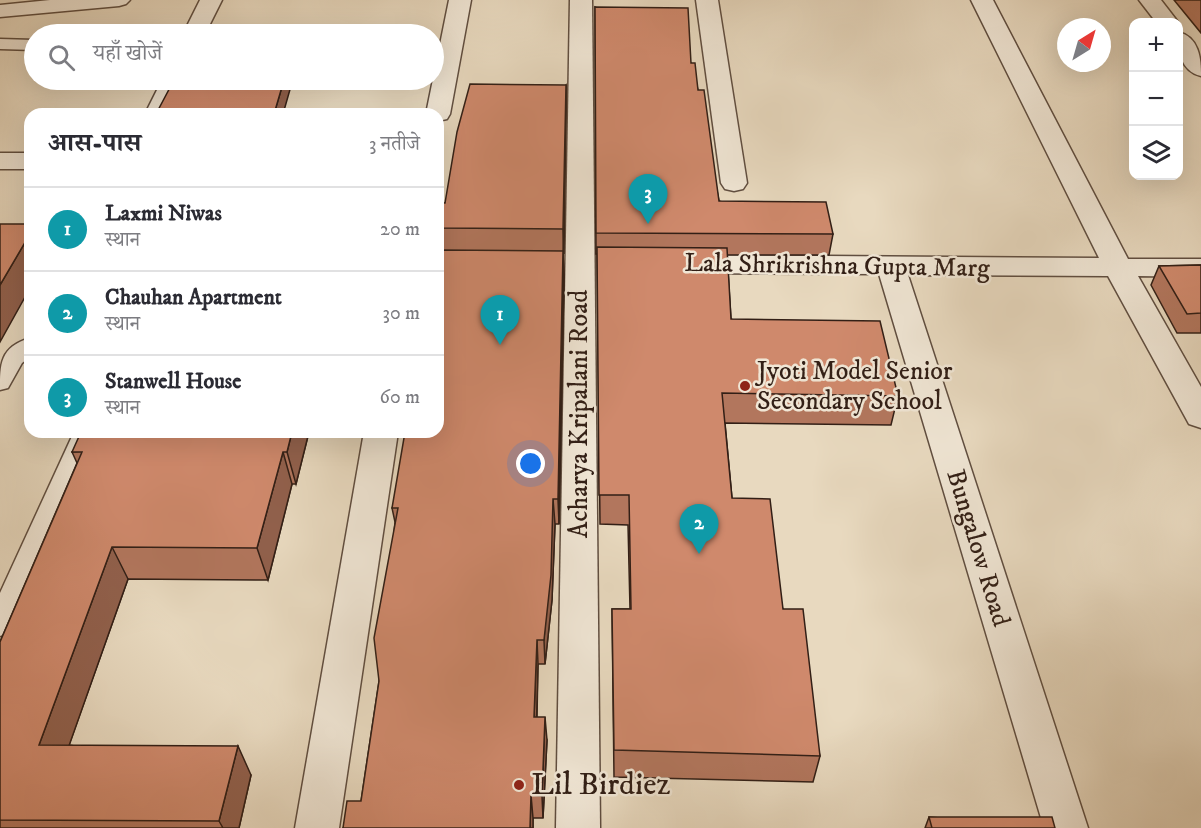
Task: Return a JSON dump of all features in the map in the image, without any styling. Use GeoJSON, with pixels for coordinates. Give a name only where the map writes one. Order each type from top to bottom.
{"type":"FeatureCollection","features":[{"type":"Feature","properties":{"kind":"street"},"geometry":{"type":"LineString","coordinates":[[0,11],[119,0]]}},
{"type":"Feature","properties":{"kind":"street"},"geometry":{"type":"LineString","coordinates":[[199,24],[211,0]]}},
{"type":"Feature","properties":{"kind":"street"},"geometry":{"type":"LineString","coordinates":[[444,83],[460,0]]}},
{"type":"Feature","properties":{"kind":"street","name":"Acharya Kripalani Road"},"geometry":{"type":"LineString","coordinates":[[578,828],[581,0]]}},
{"type":"Feature","properties":{"kind":"street"},"geometry":{"type":"LineString","coordinates":[[707,0],[734,183]]}},
{"type":"Feature","properties":{"kind":"street"},"geometry":{"type":"LineString","coordinates":[[982,0],[1119,269],[1201,416]]}},
{"type":"Feature","properties":{"kind":"street"},"geometry":{"type":"LineString","coordinates":[[1150,0],[1164,18]]}},
{"type":"Feature","properties":{"kind":"street"},"geometry":{"type":"LineString","coordinates":[[1183,44],[1201,69]]}},
{"type":"Feature","properties":{"kind":"street"},"geometry":{"type":"LineString","coordinates":[[160,108],[168,90]]}},
{"type":"Feature","properties":{"kind":"street"},"geometry":{"type":"LineString","coordinates":[[439,108],[443,90]]}},
{"type":"Feature","properties":{"kind":"street"},"geometry":{"type":"LineString","coordinates":[[0,161],[24,161]]}},
{"type":"Feature","properties":{"kind":"street","name":"Lala Shrikrishna Gupta Marg"},"geometry":{"type":"LineString","coordinates":[[651,264],[1201,268]]}},
{"type":"Feature","properties":{"kind":"street","name":"Bungalow Road"},"geometry":{"type":"LineString","coordinates":[[891,267],[1066,828]]}},
{"type":"Feature","properties":{"kind":"street"},"geometry":{"type":"LineString","coordinates":[[317,828],[380,438]]}},
{"type":"Feature","properties":{"kind":"lane"},"geometry":{"type":"LineString","coordinates":[[0,44],[24,50]]}},
{"type":"Feature","properties":{"kind":"lane"},"geometry":{"type":"LineString","coordinates":[[0,59],[24,54]]}},
{"type":"Feature","properties":{"kind":"lane"},"geometry":{"type":"LineString","coordinates":[[0,382],[14,358],[24,350]]}},
{"type":"Feature","properties":{"kind":"lane"},"geometry":{"type":"LineString","coordinates":[[0,624],[83,438]]}},
{"type":"Feature","properties":{"kind":"building"},"geometry":{"type":"Polygon","coordinates":[[[595,7],[688,8],[691,63],[695,63],[698,90],[704,90],[719,201],[826,202],[833,234],[596,233],[595,7]]]}},
{"type":"Feature","properties":{"kind":"building"},"geometry":{"type":"Polygon","coordinates":[[[470,84],[566,85],[563,229],[444,228],[444,203],[457,132],[470,84]]]}},
{"type":"Feature","properties":{"kind":"building"},"geometry":{"type":"Polygon","coordinates":[[[169,90],[281,90],[276,108],[159,108],[169,90]]]}},
{"type":"Feature","properties":{"kind":"building"},"geometry":{"type":"Polygon","coordinates":[[[0,224],[24,224],[24,244],[0,285],[0,224]]]}},
{"type":"Feature","properties":{"kind":"building"},"geometry":{"type":"Polygon","coordinates":[[[597,247],[727,248],[731,319],[880,321],[898,396],[722,393],[732,498],[770,499],[783,609],[803,609],[820,756],[614,750],[612,609],[631,609],[629,495],[599,495],[597,247]]]}},
{"type":"Feature","properties":{"kind":"building"},"geometry":{"type":"Polygon","coordinates":[[[444,250],[563,251],[558,499],[553,499],[551,575],[544,640],[537,640],[534,717],[545,717],[542,796],[531,795],[530,828],[343,828],[347,801],[361,801],[379,681],[374,638],[398,508],[392,508],[404,438],[444,438],[444,250]]]}},
{"type":"Feature","properties":{"kind":"building"},"geometry":{"type":"Polygon","coordinates":[[[1201,265],[1201,313],[1187,314],[1159,266],[1201,265]]]}},
{"type":"Feature","properties":{"kind":"building"},"geometry":{"type":"Polygon","coordinates":[[[78,438],[290,438],[287,452],[283,452],[257,548],[112,547],[39,745],[238,746],[219,821],[0,820],[0,642],[82,452],[72,452],[78,438]]]}},
{"type":"Feature","properties":{"kind":"building"},"geometry":{"type":"Polygon","coordinates":[[[929,817],[1052,817],[1055,828],[932,828],[929,817]]]}},
{"type":"Feature","properties":{"kind":"place","name":"Stanwell House"},"geometry":{"type":"Point","coordinates":[648,224]}},
{"type":"Feature","properties":{"kind":"place","name":"Laxmi Niwas"},"geometry":{"type":"Point","coordinates":[500,345]}},
{"type":"Feature","properties":{"kind":"place","name":"Jyoti Model Senior Secondary School"},"geometry":{"type":"Point","coordinates":[745,386]}},
{"type":"Feature","properties":{"kind":"place","name":"Chauhan Apartment"},"geometry":{"type":"Point","coordinates":[699,554]}},
{"type":"Feature","properties":{"kind":"place","name":"Lil Birdiez"},"geometry":{"type":"Point","coordinates":[519,785]}}]}
